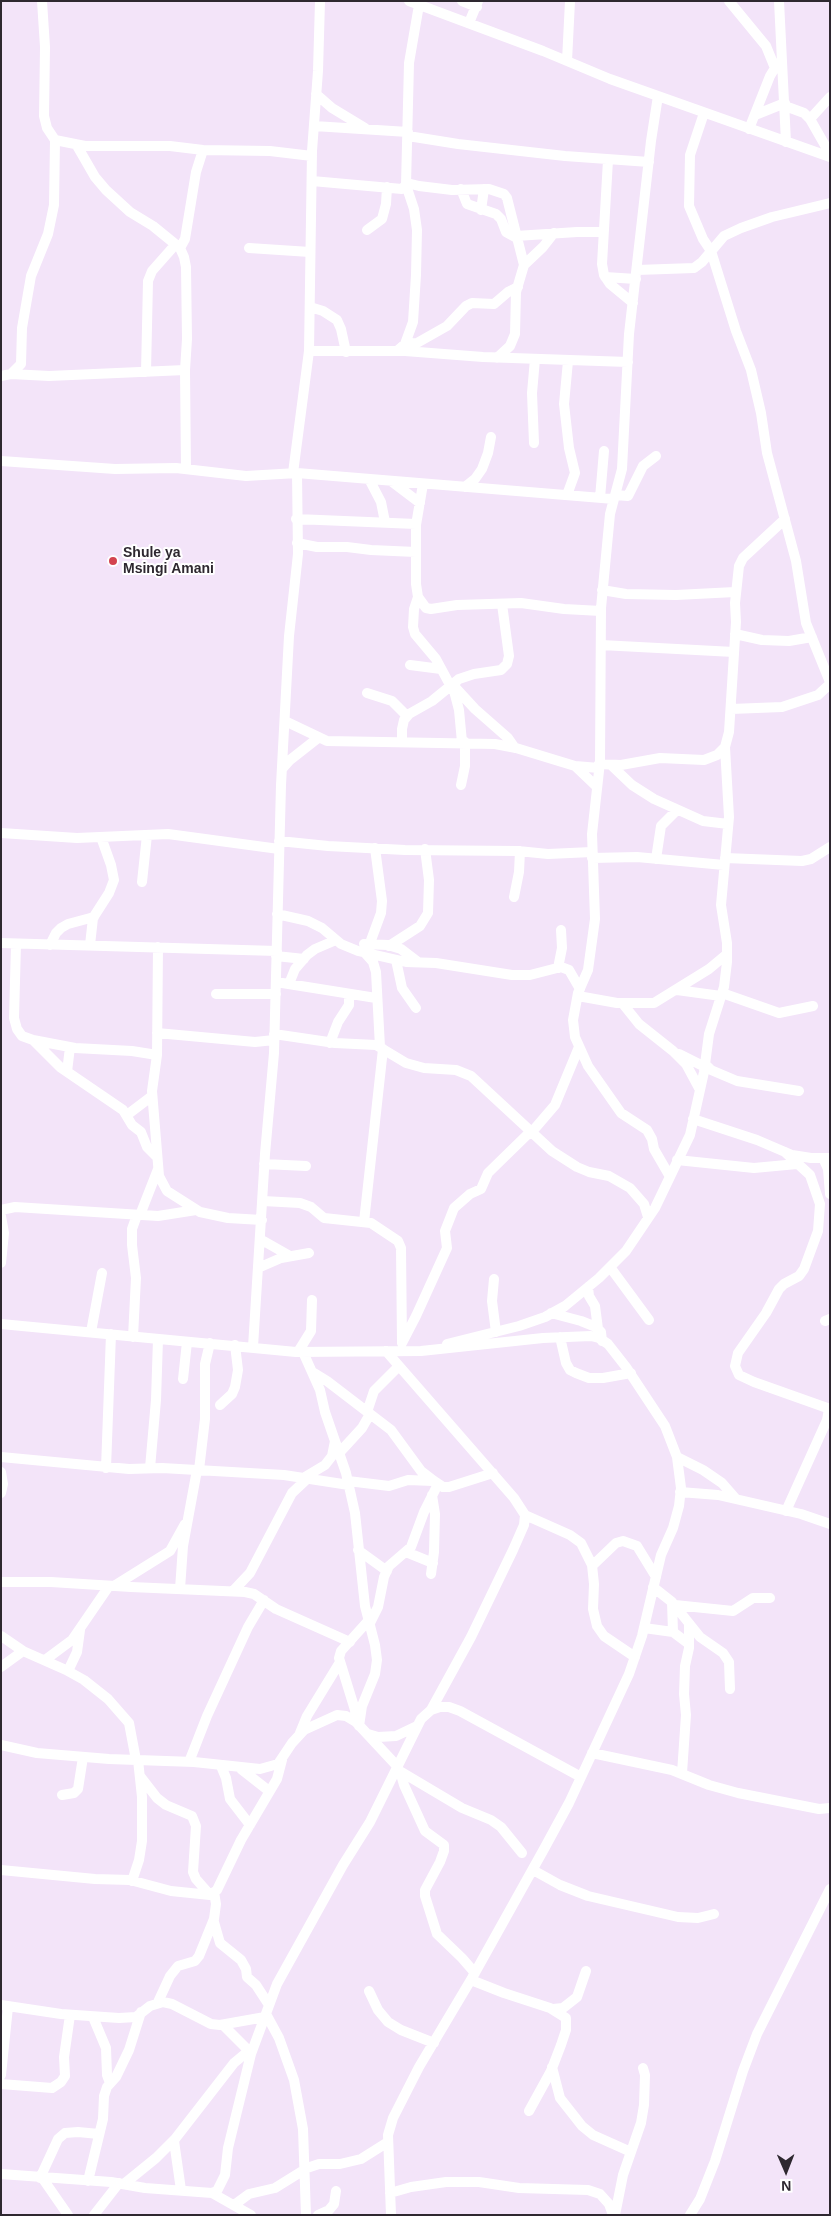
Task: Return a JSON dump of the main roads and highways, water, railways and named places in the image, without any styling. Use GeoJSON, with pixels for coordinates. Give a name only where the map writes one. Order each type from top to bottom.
{"type":"FeatureCollection","features":[{"type":"Feature","properties":{"kind":"place","name":"Shule ya Msingi Amani"},"geometry":{"type":"Point","coordinates":[113,561]}}]}
